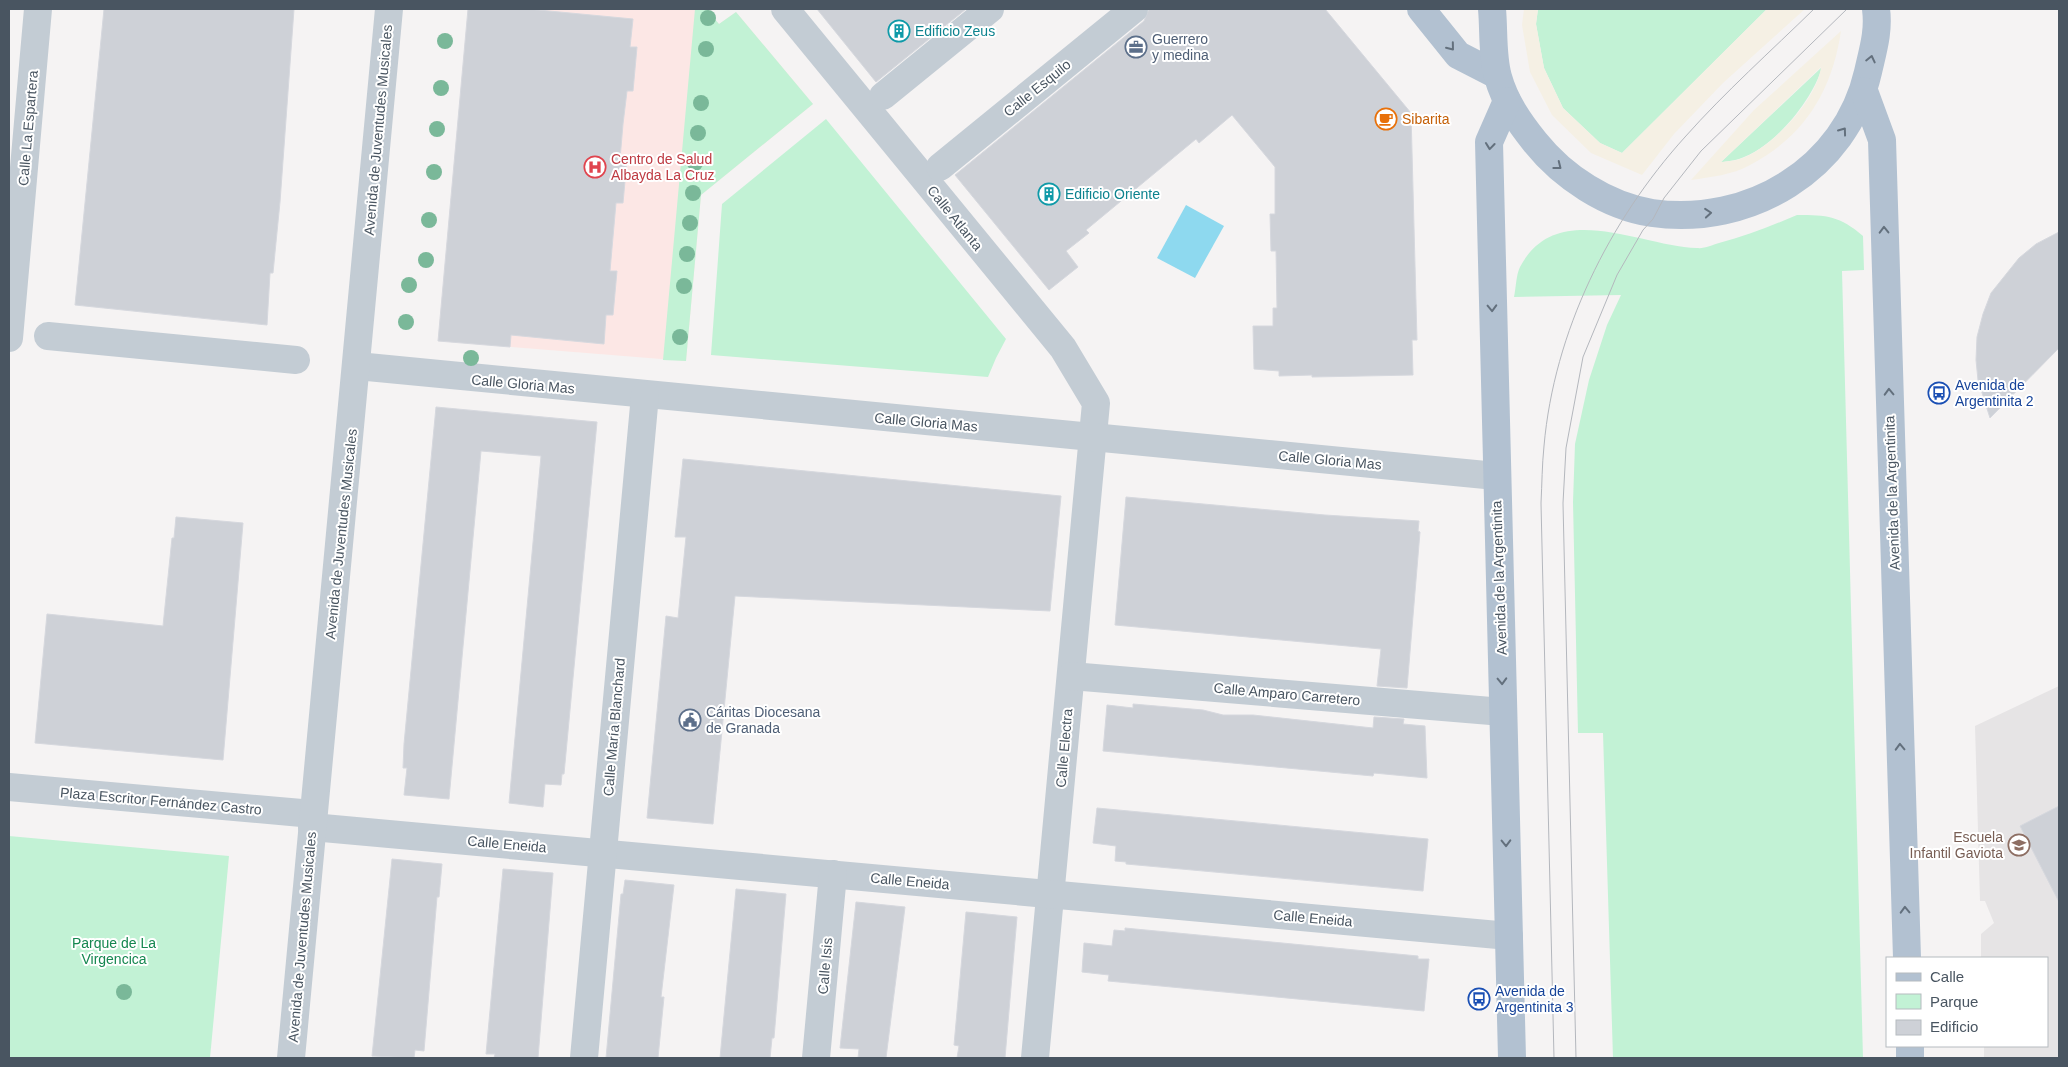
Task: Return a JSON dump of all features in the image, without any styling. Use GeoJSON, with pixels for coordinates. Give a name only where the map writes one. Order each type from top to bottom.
{"type":"FeatureCollection","features":[{"type":"Feature","properties":{"kind":"main road"},"geometry":{"type":"LineString","coordinates":[[1420,9],[1458,56],[1497,75]]}},
{"type":"Feature","properties":{"kind":"main road"},"geometry":{"type":"LineString","coordinates":[[1492,9],[1497,75],[1507,101],[1519,122],[1548,159],[1586,188],[1628,207],[1653,213],[1711,214],[1767,198],[1815,166],[1846,128],[1864,91],[1884,14]]}},
{"type":"Feature","properties":{"kind":"main road","name":"Avenida de la Argentinita"},"geometry":{"type":"LineString","coordinates":[[1864,91],[1882,140],[1907,957]]}},
{"type":"Feature","properties":{"kind":"main road","name":"Avenida de la Argentinita"},"geometry":{"type":"LineString","coordinates":[[1507,101],[1489,142],[1512,1058]]}},
{"type":"Feature","properties":{"kind":"street","name":"Calle La Espartera"},"geometry":{"type":"LineString","coordinates":[[9,338],[38,9]]}},
{"type":"Feature","properties":{"kind":"street","name":"Avenida de Juventudes Musicales"},"geometry":{"type":"LineString","coordinates":[[291,1058],[389,9]]}},
{"type":"Feature","properties":{"kind":"street","name":"Calle Atlanta"},"geometry":{"type":"LineString","coordinates":[[785,9],[1028,308],[1063,348],[1096,403],[1094,438]]}},
{"type":"Feature","properties":{"kind":"street"},"geometry":{"type":"LineString","coordinates":[[883,96],[990,9]]}},
{"type":"Feature","properties":{"kind":"street","name":"Calle Esquilo"},"geometry":{"type":"LineString","coordinates":[[940,167],[1134,9]]}},
{"type":"Feature","properties":{"kind":"street"},"geometry":{"type":"LineString","coordinates":[[48,336],[296,360]]}},
{"type":"Feature","properties":{"kind":"street","name":"Calle Gloria Mas"},"geometry":{"type":"LineString","coordinates":[[357,366],[1496,476]]}},
{"type":"Feature","properties":{"kind":"street","name":"Calle María Blanchard"},"geometry":{"type":"LineString","coordinates":[[584,1058],[645,395]]}},
{"type":"Feature","properties":{"kind":"street","name":"Calle Electra"},"geometry":{"type":"LineString","coordinates":[[1035,1058],[1094,438]]}},
{"type":"Feature","properties":{"kind":"street","name":"Calle Amparo Carretero"},"geometry":{"type":"LineString","coordinates":[[1071,676],[1503,712]]}},
{"type":"Feature","properties":{"kind":"street","name":"Plaza Escritor Fernández Castro"},"geometry":{"type":"LineString","coordinates":[[9,787],[312,821]]}},
{"type":"Feature","properties":{"kind":"street","name":"Calle Eneida"},"geometry":{"type":"LineString","coordinates":[[312,821],[603,853],[1509,936]]}},
{"type":"Feature","properties":{"kind":"street","name":"Calle Isis"},"geometry":{"type":"LineString","coordinates":[[816,1058],[833,874]]}},
{"type":"Feature","properties":{"kind":"shaded area","name":"Centro de Salud Albayda La Cruz"},"geometry":{"type":"Polygon","coordinates":[[[468,9],[706,9],[719,24],[736,12],[813,104],[701,195],[686,361],[438,341],[468,9]]]}},
{"type":"Feature","properties":{"kind":"shaded area","name":"Escuela Infantil Gaviota"},"geometry":{"type":"Polygon","coordinates":[[[2059,686],[2059,1058],[1984,1058],[1984,1047],[2048,1047],[2048,957],[1981,957],[1981,934],[1994,923],[1985,901],[1980,901],[1975,726],[2059,686]]]}},
{"type":"Feature","properties":{"kind":"green space"},"geometry":{"type":"Polygon","coordinates":[[[695,9],[706,9],[719,24],[736,12],[813,104],[701,195],[686,361],[663,360],[695,9]]]}},
{"type":"Feature","properties":{"kind":"green space"},"geometry":{"type":"Polygon","coordinates":[[[1538,9],[1767,9],[1622,153],[1600,143],[1563,108],[1544,68],[1536,24],[1538,9]]]}},
{"type":"Feature","properties":{"kind":"green space"},"geometry":{"type":"Polygon","coordinates":[[[1822,67],[1810,94],[1801,108],[1778,134],[1752,154],[1720,163],[1822,67]]]}},
{"type":"Feature","properties":{"kind":"green space"},"geometry":{"type":"Polygon","coordinates":[[[826,119],[1006,339],[988,377],[711,355],[722,204],[826,119]]]}},
{"type":"Feature","properties":{"kind":"green space"},"geometry":{"type":"Polygon","coordinates":[[[1797,215],[1817,215],[1833,218],[1847,224],[1863,236],[1864,270],[1842,271],[1863,1058],[1613,1058],[1603,733],[1578,733],[1573,502],[1575,444],[1589,380],[1607,325],[1621,295],[1514,297],[1518,274],[1520,267],[1536,246],[1555,235],[1577,230],[1601,231],[1700,248],[1749,234],[1797,215]]]}},
{"type":"Feature","properties":{"kind":"green space","name":"Parque de La Virgencica"},"geometry":{"type":"Polygon","coordinates":[[[9,836],[229,856],[210,1058],[9,1058],[9,836]]]}},
{"type":"Feature","properties":{"kind":"sand"},"geometry":{"type":"Polygon","coordinates":[[[1524,9],[1538,9],[1536,24],[1544,68],[1563,108],[1600,143],[1622,153],[1767,9],[1805,9],[1723,83],[1674,134],[1642,175],[1591,153],[1552,115],[1530,72],[1522,25],[1524,9]]]}},
{"type":"Feature","properties":{"kind":"sand"},"geometry":{"type":"Polygon","coordinates":[[[1841,31],[1837,53],[1823,92],[1801,126],[1769,153],[1750,165],[1721,175],[1691,180],[1754,110],[1841,31]],[[1821,67],[1721,162],[1738,160],[1752,154],[1765,145],[1791,122],[1811,94],[1818,80],[1821,67]]]}},
{"type":"Feature","properties":{"kind":"water"},"geometry":{"type":"Polygon","coordinates":[[[1186,205],[1224,226],[1195,278],[1157,258],[1186,205]]]}},
{"type":"Feature","properties":{"kind":"building"},"geometry":{"type":"Polygon","coordinates":[[[104,9],[294,9],[280,202],[273,273],[270,273],[267,325],[75,305],[104,9]]]}},
{"type":"Feature","properties":{"kind":"building"},"geometry":{"type":"Polygon","coordinates":[[[468,9],[528,9],[633,19],[630,47],[637,47],[633,91],[627,91],[623,124],[620,159],[627,159],[623,203],[616,203],[610,271],[617,271],[613,315],[606,315],[604,344],[511,335],[510,347],[438,341],[468,9]]]}},
{"type":"Feature","properties":{"kind":"building","name":"Edificio Zeus"},"geometry":{"type":"Polygon","coordinates":[[[817,9],[966,9],[876,82],[817,9]]]}},
{"type":"Feature","properties":{"kind":"building","name":"Edificio Oriente"},"geometry":{"type":"Polygon","coordinates":[[[1149,9],[1325,9],[1411,113],[1417,340],[1412,340],[1413,375],[1279,376],[1279,371],[1254,369],[1253,326],[1273,326],[1273,308],[1277,308],[1276,251],[1271,251],[1270,214],[1275,214],[1275,167],[1232,115],[1199,143],[1196,139],[1086,230],[1089,233],[1066,251],[1078,267],[1049,290],[955,175],[1144,21],[1149,9]]]}},
{"type":"Feature","properties":{"kind":"building"},"geometry":{"type":"Polygon","coordinates":[[[2059,232],[2059,348],[1990,418],[1978,380],[1976,360],[1977,337],[1983,314],[1991,293],[2019,258],[2036,244],[2059,232]]]}},
{"type":"Feature","properties":{"kind":"building"},"geometry":{"type":"Polygon","coordinates":[[[436,407],[597,422],[564,774],[562,774],[561,785],[545,784],[543,807],[509,803],[541,456],[481,451],[449,799],[404,795],[407,768],[403,768],[404,744],[436,407]]]}},
{"type":"Feature","properties":{"kind":"building"},"geometry":{"type":"Polygon","coordinates":[[[683,459],[1061,496],[1050,611],[735,596],[713,824],[647,818],[666,616],[678,618],[686,537],[675,537],[683,459]]]}},
{"type":"Feature","properties":{"kind":"building"},"geometry":{"type":"Polygon","coordinates":[[[1126,497],[1325,515],[1419,521],[1418,531],[1420,532],[1407,688],[1377,686],[1381,649],[1115,625],[1126,497]]]}},
{"type":"Feature","properties":{"kind":"building"},"geometry":{"type":"Polygon","coordinates":[[[176,517],[243,523],[223,760],[35,743],[47,614],[163,626],[176,517]]]}},
{"type":"Feature","properties":{"kind":"building"},"geometry":{"type":"Polygon","coordinates":[[[1133,704],[1203,710],[1223,715],[1253,715],[1373,728],[1374,717],[1404,719],[1403,724],[1425,726],[1427,778],[1374,773],[1373,776],[1103,751],[1107,705],[1133,708],[1133,704]]]}},
{"type":"Feature","properties":{"kind":"building"},"geometry":{"type":"Polygon","coordinates":[[[2059,806],[2059,902],[2020,826],[2059,806]]]}},
{"type":"Feature","properties":{"kind":"building"},"geometry":{"type":"Polygon","coordinates":[[[1097,808],[1428,839],[1423,891],[1126,864],[1126,862],[1115,861],[1116,846],[1093,843],[1097,808]]]}},
{"type":"Feature","properties":{"kind":"building"},"geometry":{"type":"Polygon","coordinates":[[[392,859],[442,864],[439,897],[437,897],[424,1051],[415,1050],[414,1058],[372,1056],[392,859]]]}},
{"type":"Feature","properties":{"kind":"building"},"geometry":{"type":"Polygon","coordinates":[[[503,869],[553,873],[538,1058],[494,1058],[495,1054],[486,1054],[503,869]]]}},
{"type":"Feature","properties":{"kind":"building"},"geometry":{"type":"Polygon","coordinates":[[[625,880],[674,885],[661,997],[664,997],[658,1058],[606,1058],[621,894],[623,894],[625,880]]]}},
{"type":"Feature","properties":{"kind":"building"},"geometry":{"type":"Polygon","coordinates":[[[736,889],[786,894],[774,1038],[772,1038],[770,1058],[720,1058],[736,889]]]}},
{"type":"Feature","properties":{"kind":"building"},"geometry":{"type":"Polygon","coordinates":[[[856,902],[905,907],[886,1058],[858,1058],[859,1049],[840,1048],[856,902]]]}},
{"type":"Feature","properties":{"kind":"building"},"geometry":{"type":"Polygon","coordinates":[[[966,912],[1017,917],[1005,1058],[957,1058],[959,1046],[954,1045],[966,912]]]}},
{"type":"Feature","properties":{"kind":"building"},"geometry":{"type":"Polygon","coordinates":[[[1125,928],[1418,956],[1418,959],[1429,959],[1424,1011],[1108,981],[1109,975],[1082,972],[1084,943],[1112,946],[1114,930],[1125,931],[1125,928]]]}},
{"type":"Feature","properties":{"kind":"tram line"},"geometry":{"type":"LineString","coordinates":[[1554,1058],[1541,503],[1544,446],[1550,403],[1560,361],[1573,320],[1590,280],[1632,205],[1685,137],[1748,72],[1814,9]]}},
{"type":"Feature","properties":{"kind":"tram line"},"geometry":{"type":"LineString","coordinates":[[1576,1058],[1563,503],[1566,448],[1583,357],[1617,275],[1643,230],[1653,219],[1664,198],[1701,151],[1847,9]]}},
{"type":"Feature","properties":{"kind":"place","name":"Edificio Zeus"},"geometry":{"type":"Point","coordinates":[899,31]}},
{"type":"Feature","properties":{"kind":"place","name":"Guerrero y medina"},"geometry":{"type":"Point","coordinates":[1136,47]}},
{"type":"Feature","properties":{"kind":"place","name":"Sibarita"},"geometry":{"type":"Point","coordinates":[1386,119]}},
{"type":"Feature","properties":{"kind":"place","name":"Centro de Salud Albayda La Cruz"},"geometry":{"type":"Point","coordinates":[595,167]}},
{"type":"Feature","properties":{"kind":"place","name":"Edificio Oriente"},"geometry":{"type":"Point","coordinates":[1049,194]}},
{"type":"Feature","properties":{"kind":"place","name":"Avenida de Argentinita 2"},"geometry":{"type":"Point","coordinates":[1939,393]}},
{"type":"Feature","properties":{"kind":"place","name":"Cáritas Diocesana de Granada"},"geometry":{"type":"Point","coordinates":[690,720]}},
{"type":"Feature","properties":{"kind":"place","name":"Escuela Infantil Gaviota"},"geometry":{"type":"Point","coordinates":[2019,845]}},
{"type":"Feature","properties":{"kind":"place","name":"Avenida de Argentinita 3"},"geometry":{"type":"Point","coordinates":[1479,999]}}]}
